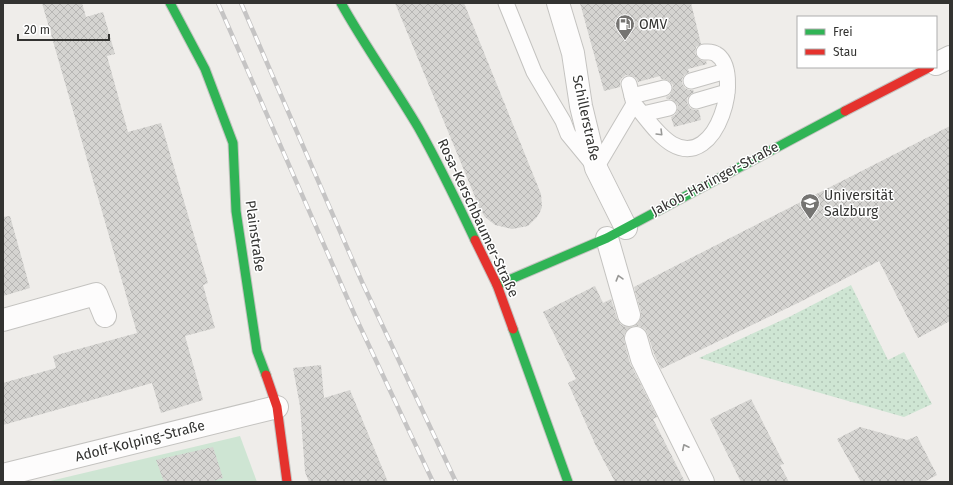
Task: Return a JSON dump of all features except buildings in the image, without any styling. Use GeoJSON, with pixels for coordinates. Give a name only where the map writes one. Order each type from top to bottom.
{"type":"FeatureCollection","features":[{"type":"Feature","properties":{"kind":"street","name":"Plainstraße"},"geometry":{"type":"LineString","coordinates":[[170,3],[205,69],[233,143],[236,211],[257,351],[277,407],[287,482]]}},
{"type":"Feature","properties":{"kind":"street","name":"Rosa-Kerschbaumer-Straße"},"geometry":{"type":"LineString","coordinates":[[341,3],[356,30],[417,126],[441,169],[497,285],[532,388],[568,482]]}},
{"type":"Feature","properties":{"kind":"street","name":"Schillerstraße"},"geometry":{"type":"LineString","coordinates":[[558,3],[573,53],[581,106],[596,168],[617,233],[629,315]]}},
{"type":"Feature","properties":{"kind":"street"},"geometry":{"type":"LineString","coordinates":[[937,64],[950,57]]}},
{"type":"Feature","properties":{"kind":"street","name":"Jakob-Haringer-Straße"},"geometry":{"type":"LineString","coordinates":[[497,285],[617,233],[805,131],[928,68]]}},
{"type":"Feature","properties":{"kind":"street"},"geometry":{"type":"LineString","coordinates":[[3,320],[96,294],[105,316]]}},
{"type":"Feature","properties":{"kind":"street"},"geometry":{"type":"LineString","coordinates":[[636,338],[642,359],[703,482]]}},
{"type":"Feature","properties":{"kind":"street","name":"Adolf-Kolping-Straße"},"geometry":{"type":"LineString","coordinates":[[3,475],[277,407]]}},
{"type":"Feature","properties":{"kind":"lane"},"geometry":{"type":"LineString","coordinates":[[506,3],[534,72],[563,121],[568,134],[596,168],[635,100],[664,88]]}},
{"type":"Feature","properties":{"kind":"lane"},"geometry":{"type":"LineString","coordinates":[[635,100],[659,134],[672,144],[683,148],[692,148],[702,144],[710,138],[724,110],[727,92],[726,71],[720,57],[715,53],[704,52]]}},
{"type":"Feature","properties":{"kind":"lane"},"geometry":{"type":"LineString","coordinates":[[691,81],[726,71]]}},
{"type":"Feature","properties":{"kind":"lane"},"geometry":{"type":"LineString","coordinates":[[696,101],[727,92]]}},
{"type":"Feature","properties":{"kind":"lane"},"geometry":{"type":"LineString","coordinates":[[635,100],[669,108]]}},
{"type":"Feature","properties":{"kind":"green space"},"geometry":{"type":"Polygon","coordinates":[[[851,285],[888,360],[904,352],[932,404],[904,417],[699,358],[791,316],[851,285]]]}},
{"type":"Feature","properties":{"kind":"green space"},"geometry":{"type":"Polygon","coordinates":[[[240,436],[257,482],[46,482],[240,436]]]}},
{"type":"Feature","properties":{"kind":"railway"},"geometry":{"type":"LineString","coordinates":[[218,3],[356,318],[433,482]]}},
{"type":"Feature","properties":{"kind":"railway"},"geometry":{"type":"LineString","coordinates":[[241,3],[362,282],[456,482]]}},
{"type":"Feature","properties":{"kind":"traffic: fast"},"geometry":{"type":"LineString","coordinates":[[170,3],[205,69],[233,143],[236,211],[257,351],[266,375]]}},
{"type":"Feature","properties":{"kind":"traffic: fast"},"geometry":{"type":"LineString","coordinates":[[341,3],[418,127],[441,169],[475,240]]}},
{"type":"Feature","properties":{"kind":"traffic: fast"},"geometry":{"type":"LineString","coordinates":[[497,285],[607,238],[845,111]]}},
{"type":"Feature","properties":{"kind":"traffic: fast"},"geometry":{"type":"LineString","coordinates":[[513,329],[568,482]]}},
{"type":"Feature","properties":{"kind":"traffic: jam"},"geometry":{"type":"LineString","coordinates":[[845,111],[928,68]]}},
{"type":"Feature","properties":{"kind":"traffic: jam"},"geometry":{"type":"LineString","coordinates":[[475,240],[497,285],[513,329]]}},
{"type":"Feature","properties":{"kind":"traffic: jam"},"geometry":{"type":"LineString","coordinates":[[266,375],[277,407],[287,482]]}},
{"type":"Feature","properties":{"kind":"place","name":"OMV"},"geometry":{"type":"Point","coordinates":[625,41]}},
{"type":"Feature","properties":{"kind":"place","name":"Universität Salzburg"},"geometry":{"type":"Point","coordinates":[810,220]}}]}
